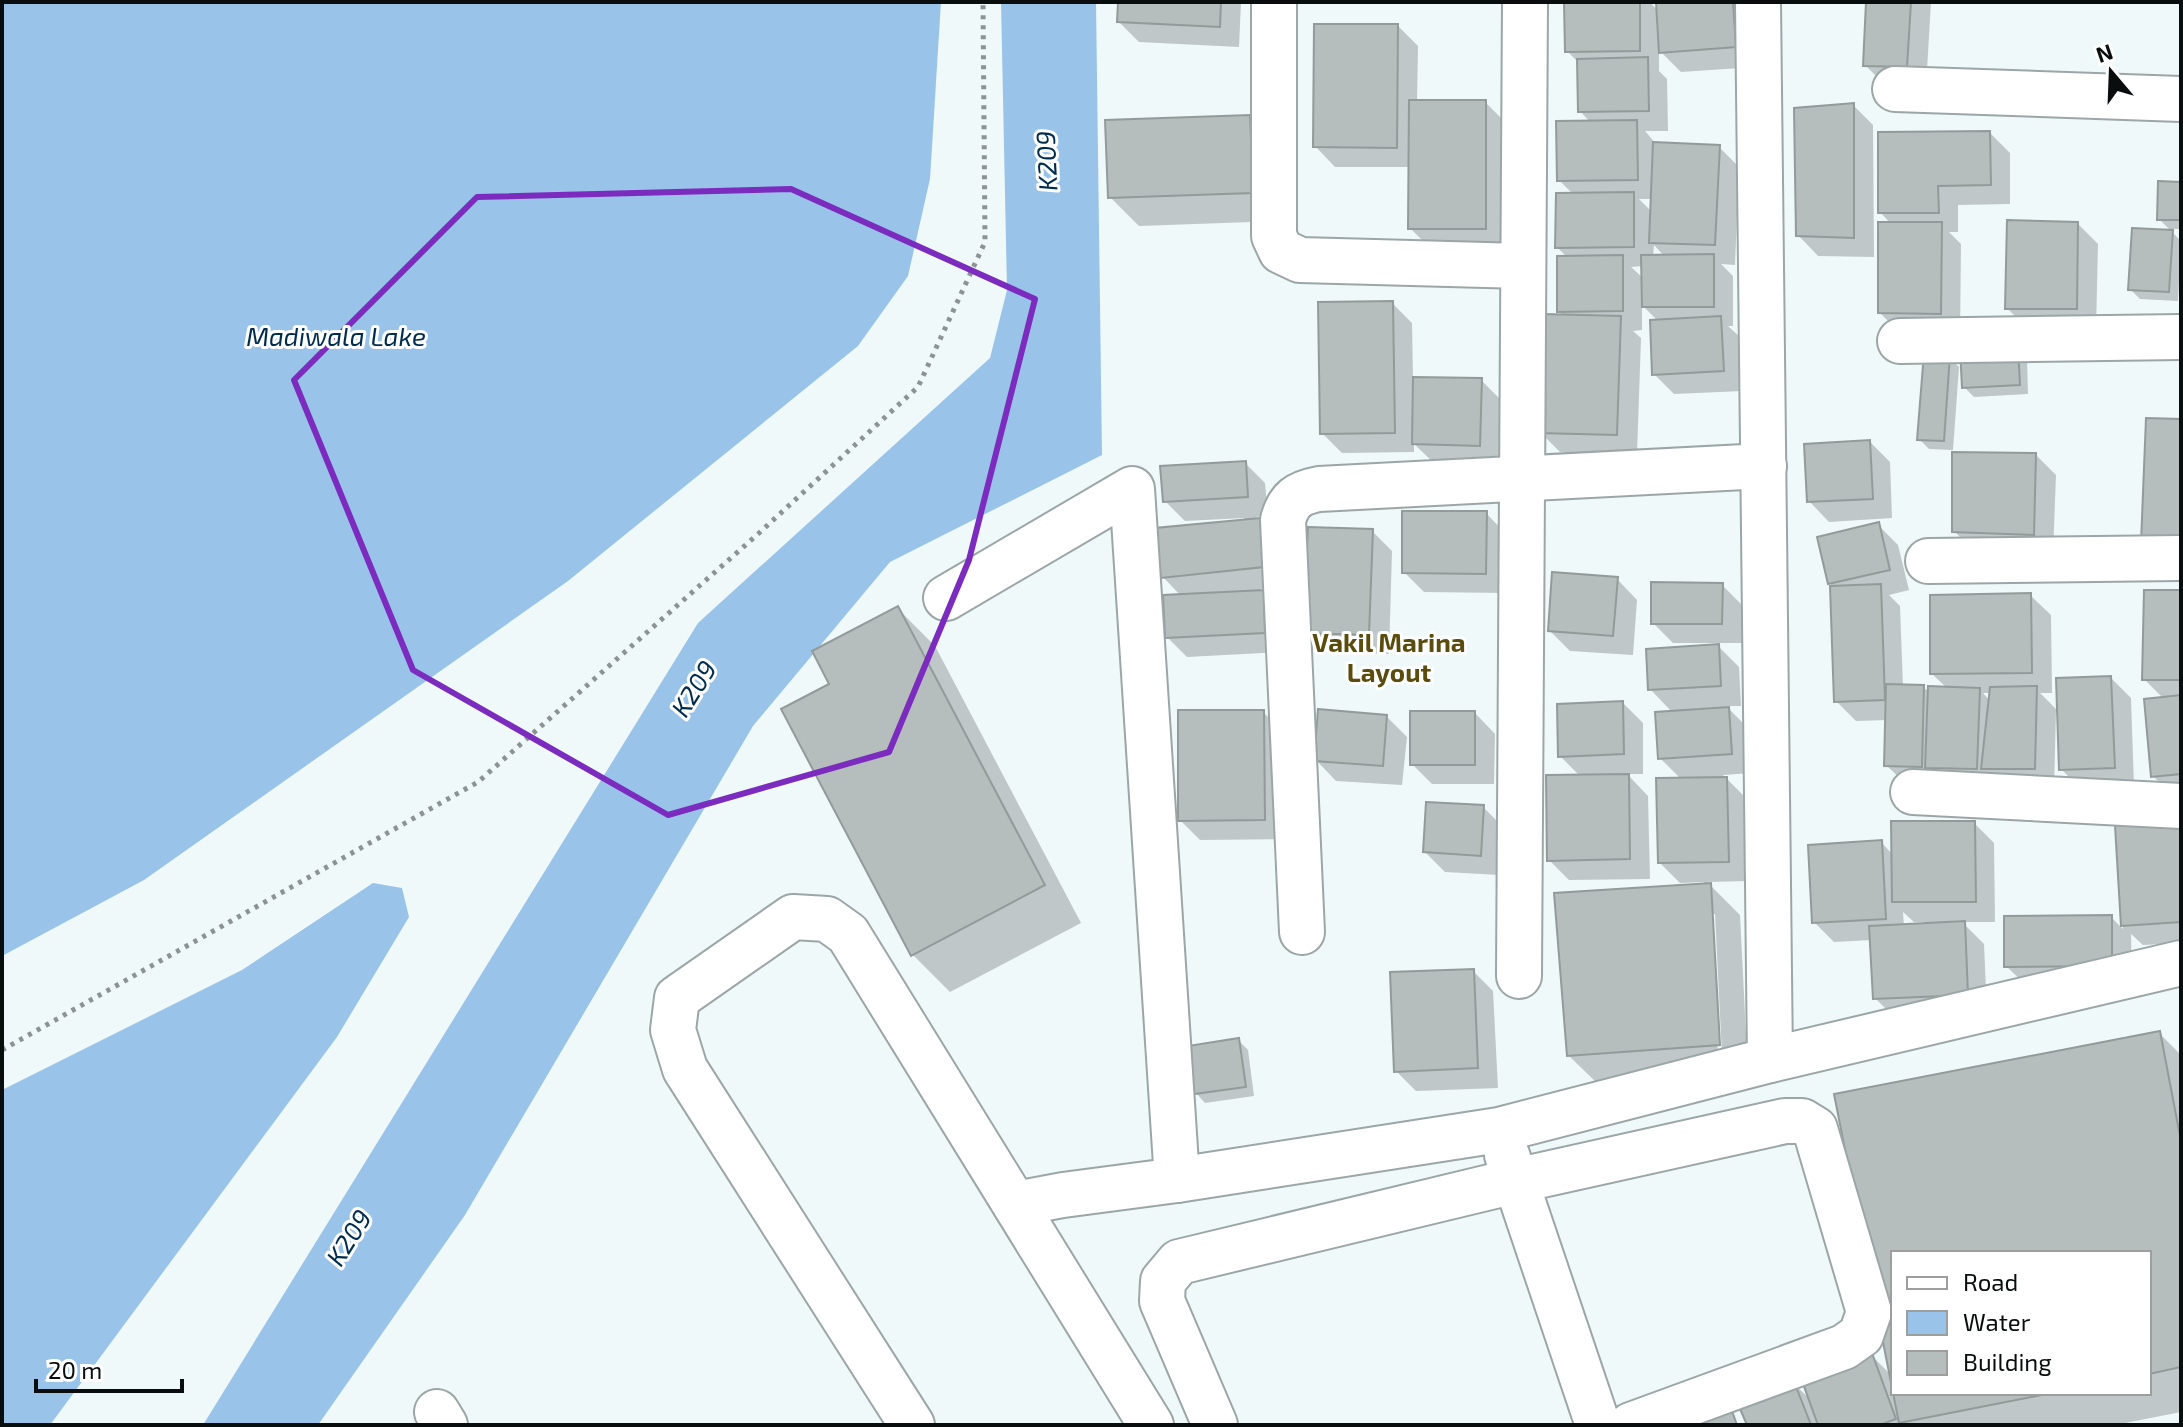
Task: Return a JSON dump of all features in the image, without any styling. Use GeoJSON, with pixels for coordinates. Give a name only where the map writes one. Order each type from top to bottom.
{"type":"FeatureCollection","features":[{"type":"Feature","properties":{"kind":"street"},"geometry":{"type":"LineString","coordinates":[[1274,2],[1274,236],[1281,251],[1300,260],[1523,266]]}},
{"type":"Feature","properties":{"kind":"street"},"geometry":{"type":"LineString","coordinates":[[1519,976],[1525,2]]}},
{"type":"Feature","properties":{"kind":"street"},"geometry":{"type":"LineString","coordinates":[[1758,2],[1770,1060]]}},
{"type":"Feature","properties":{"kind":"street"},"geometry":{"type":"LineString","coordinates":[[1895,89],[2181,99]]}},
{"type":"Feature","properties":{"kind":"street"},"geometry":{"type":"LineString","coordinates":[[1900,341],[2181,337]]}},
{"type":"Feature","properties":{"kind":"street"},"geometry":{"type":"LineString","coordinates":[[1302,932],[1283,520],[1287,504],[1299,493],[1319,489],[1764,466]]}},
{"type":"Feature","properties":{"kind":"street"},"geometry":{"type":"LineString","coordinates":[[946,598],[1132,489],[1177,1180]]}},
{"type":"Feature","properties":{"kind":"street"},"geometry":{"type":"LineString","coordinates":[[1928,561],[2181,558]]}},
{"type":"Feature","properties":{"kind":"street"},"geometry":{"type":"LineString","coordinates":[[1913,792],[2181,806]]}},
{"type":"Feature","properties":{"kind":"street"},"geometry":{"type":"LineString","coordinates":[[912,1425],[685,1069],[673,1030],[677,998],[793,917],[827,919],[848,934],[1151,1425]]}},
{"type":"Feature","properties":{"kind":"street"},"geometry":{"type":"LineString","coordinates":[[1015,1204],[1499,1130],[1770,1060],[2181,963]]}},
{"type":"Feature","properties":{"kind":"street"},"geometry":{"type":"LineString","coordinates":[[1215,1425],[1162,1301],[1163,1281],[1179,1262],[1515,1181],[1785,1121],[1802,1121],[1815,1129],[1869,1312],[1861,1335],[1844,1347],[1631,1425]]}},
{"type":"Feature","properties":{"kind":"street"},"geometry":{"type":"LineString","coordinates":[[1499,1130],[1598,1425]]}},
{"type":"Feature","properties":{"kind":"path"},"geometry":{"type":"LineString","coordinates":[[2,1050],[478,782],[758,534],[918,387],[985,242],[983,2]]}},
{"type":"Feature","properties":{"kind":"highlighted area"},"geometry":{"type":"Polygon","coordinates":[[[791,189],[1035,299],[969,560],[889,752],[668,815],[413,670],[294,380],[477,197],[791,189]]]}},
{"type":"Feature","properties":{"kind":"water","name":"Madiwala Lake"},"geometry":{"type":"Polygon","coordinates":[[[2,2],[941,2],[930,179],[908,276],[858,346],[568,581],[144,880],[2,956],[2,2]]]}},
{"type":"Feature","properties":{"kind":"water","name":"K209"},"geometry":{"type":"Polygon","coordinates":[[[1001,2],[1096,2],[1102,455],[890,562],[753,726],[465,1215],[318,1425],[203,1425],[698,623],[990,358],[1007,290],[1001,2]]]}},
{"type":"Feature","properties":{"kind":"water"},"geometry":{"type":"Polygon","coordinates":[[[373,883],[402,888],[409,917],[337,1037],[50,1425],[2,1425],[2,1090],[242,970],[373,883]]]}},
{"type":"Feature","properties":{"kind":"building"},"geometry":{"type":"Polygon","coordinates":[[[1118,2],[1221,2],[1220,27],[1117,22],[1118,2]]]}},
{"type":"Feature","properties":{"kind":"building"},"geometry":{"type":"Polygon","coordinates":[[[1564,2],[1640,2],[1640,51],[1565,52],[1564,2]]]}},
{"type":"Feature","properties":{"kind":"building"},"geometry":{"type":"Polygon","coordinates":[[[1656,2],[1733,2],[1736,47],[1659,53],[1656,2]]]}},
{"type":"Feature","properties":{"kind":"building"},"geometry":{"type":"Polygon","coordinates":[[[1866,2],[1911,2],[1907,67],[1863,66],[1866,2]]]}},
{"type":"Feature","properties":{"kind":"building"},"geometry":{"type":"Polygon","coordinates":[[[1314,24],[1398,24],[1397,148],[1313,147],[1314,24]]]}},
{"type":"Feature","properties":{"kind":"building"},"geometry":{"type":"Polygon","coordinates":[[[1648,57],[1649,111],[1578,112],[1577,59],[1648,57]]]}},
{"type":"Feature","properties":{"kind":"building"},"geometry":{"type":"Polygon","coordinates":[[[1409,100],[1486,100],[1486,229],[1408,229],[1409,100]]]}},
{"type":"Feature","properties":{"kind":"building"},"geometry":{"type":"Polygon","coordinates":[[[1854,103],[1854,238],[1796,236],[1794,108],[1854,103]]]}},
{"type":"Feature","properties":{"kind":"building"},"geometry":{"type":"Polygon","coordinates":[[[1250,115],[1253,193],[1108,198],[1105,120],[1250,115]]]}},
{"type":"Feature","properties":{"kind":"building"},"geometry":{"type":"Polygon","coordinates":[[[1637,120],[1638,180],[1557,181],[1556,121],[1637,120]]]}},
{"type":"Feature","properties":{"kind":"building"},"geometry":{"type":"Polygon","coordinates":[[[1990,131],[1991,185],[1938,186],[1939,213],[1878,213],[1878,132],[1990,131]]]}},
{"type":"Feature","properties":{"kind":"building"},"geometry":{"type":"Polygon","coordinates":[[[1653,142],[1720,145],[1715,245],[1649,243],[1653,142]]]}},
{"type":"Feature","properties":{"kind":"building"},"geometry":{"type":"Polygon","coordinates":[[[2158,181],[2181,182],[2181,220],[2157,220],[2158,181]]]}},
{"type":"Feature","properties":{"kind":"building"},"geometry":{"type":"Polygon","coordinates":[[[1634,192],[1634,247],[1555,248],[1556,193],[1634,192]]]}},
{"type":"Feature","properties":{"kind":"building"},"geometry":{"type":"Polygon","coordinates":[[[2007,220],[2078,222],[2077,309],[2005,309],[2007,220]]]}},
{"type":"Feature","properties":{"kind":"building"},"geometry":{"type":"Polygon","coordinates":[[[1878,222],[1942,222],[1941,314],[1878,313],[1878,222]]]}},
{"type":"Feature","properties":{"kind":"building"},"geometry":{"type":"Polygon","coordinates":[[[2132,228],[2173,230],[2169,292],[2128,290],[2132,228]]]}},
{"type":"Feature","properties":{"kind":"building"},"geometry":{"type":"Polygon","coordinates":[[[1714,254],[1714,307],[1642,307],[1641,255],[1714,254]]]}},
{"type":"Feature","properties":{"kind":"building"},"geometry":{"type":"Polygon","coordinates":[[[1623,255],[1623,311],[1557,312],[1557,256],[1623,255]]]}},
{"type":"Feature","properties":{"kind":"building"},"geometry":{"type":"Polygon","coordinates":[[[1393,301],[1395,433],[1320,434],[1318,302],[1393,301]]]}},
{"type":"Feature","properties":{"kind":"building"},"geometry":{"type":"Polygon","coordinates":[[[1543,314],[1621,316],[1617,435],[1538,433],[1543,314]]]}},
{"type":"Feature","properties":{"kind":"building"},"geometry":{"type":"Polygon","coordinates":[[[1721,316],[1724,371],[1652,375],[1650,320],[1721,316]]]}},
{"type":"Feature","properties":{"kind":"building"},"geometry":{"type":"Polygon","coordinates":[[[2018,346],[2020,385],[1962,388],[1960,348],[2018,346]]]}},
{"type":"Feature","properties":{"kind":"building"},"geometry":{"type":"Polygon","coordinates":[[[1924,353],[1950,355],[1944,441],[1917,440],[1924,353]]]}},
{"type":"Feature","properties":{"kind":"building"},"geometry":{"type":"Polygon","coordinates":[[[1413,377],[1482,378],[1480,446],[1412,444],[1413,377]]]}},
{"type":"Feature","properties":{"kind":"building"},"geometry":{"type":"Polygon","coordinates":[[[2146,418],[2181,419],[2181,544],[2141,543],[2146,418]]]}},
{"type":"Feature","properties":{"kind":"building"},"geometry":{"type":"Polygon","coordinates":[[[1870,440],[1873,499],[1807,502],[1804,444],[1870,440]]]}},
{"type":"Feature","properties":{"kind":"building"},"geometry":{"type":"Polygon","coordinates":[[[1952,452],[2036,453],[2034,535],[1952,532],[1952,452]]]}},
{"type":"Feature","properties":{"kind":"building"},"geometry":{"type":"Polygon","coordinates":[[[1246,461],[1248,497],[1163,502],[1160,466],[1246,461]]]}},
{"type":"Feature","properties":{"kind":"building"},"geometry":{"type":"Polygon","coordinates":[[[1402,511],[1487,511],[1486,574],[1402,573],[1402,511]]]}},
{"type":"Feature","properties":{"kind":"building"},"geometry":{"type":"Polygon","coordinates":[[[1260,518],[1264,567],[1161,578],[1155,528],[1260,518]]]}},
{"type":"Feature","properties":{"kind":"building"},"geometry":{"type":"Polygon","coordinates":[[[1879,522],[1890,570],[1828,584],[1817,537],[1879,522]]]}},
{"type":"Feature","properties":{"kind":"building"},"geometry":{"type":"Polygon","coordinates":[[[1308,527],[1373,529],[1369,635],[1303,633],[1308,527]]]}},
{"type":"Feature","properties":{"kind":"building"},"geometry":{"type":"Polygon","coordinates":[[[1552,572],[1618,577],[1613,636],[1548,631],[1552,572]]]}},
{"type":"Feature","properties":{"kind":"building"},"geometry":{"type":"Polygon","coordinates":[[[1651,582],[1723,583],[1722,624],[1651,624],[1651,582]]]}},
{"type":"Feature","properties":{"kind":"building"},"geometry":{"type":"Polygon","coordinates":[[[1881,584],[1885,700],[1834,702],[1830,586],[1881,584]]]}},
{"type":"Feature","properties":{"kind":"building"},"geometry":{"type":"Polygon","coordinates":[[[1264,590],[1265,633],[1165,638],[1163,595],[1264,590]]]}},
{"type":"Feature","properties":{"kind":"building"},"geometry":{"type":"Polygon","coordinates":[[[2144,590],[2181,590],[2181,680],[2142,680],[2144,590]]]}},
{"type":"Feature","properties":{"kind":"building"},"geometry":{"type":"Polygon","coordinates":[[[2031,593],[2032,673],[1930,674],[1930,595],[2031,593]]]}},
{"type":"Feature","properties":{"kind":"building"},"geometry":{"type":"Polygon","coordinates":[[[898,606],[1045,885],[911,956],[781,709],[829,684],[812,651],[898,606]]]}},
{"type":"Feature","properties":{"kind":"building"},"geometry":{"type":"Polygon","coordinates":[[[1719,644],[1721,686],[1648,690],[1646,649],[1719,644]]]}},
{"type":"Feature","properties":{"kind":"building"},"geometry":{"type":"Polygon","coordinates":[[[2111,676],[2115,768],[2059,770],[2056,678],[2111,676]]]}},
{"type":"Feature","properties":{"kind":"building"},"geometry":{"type":"Polygon","coordinates":[[[1886,684],[1924,685],[1922,767],[1884,766],[1886,684]]]}},
{"type":"Feature","properties":{"kind":"building"},"geometry":{"type":"Polygon","coordinates":[[[1928,686],[1980,688],[1977,769],[1925,768],[1928,686]]]}},
{"type":"Feature","properties":{"kind":"building"},"geometry":{"type":"Polygon","coordinates":[[[2037,686],[2035,769],[1981,769],[1990,687],[2037,686]]]}},
{"type":"Feature","properties":{"kind":"building"},"geometry":{"type":"Polygon","coordinates":[[[2181,695],[2181,774],[2151,777],[2144,699],[2181,695]]]}},
{"type":"Feature","properties":{"kind":"building"},"geometry":{"type":"Polygon","coordinates":[[[1623,701],[1624,754],[1558,757],[1557,704],[1623,701]]]}},
{"type":"Feature","properties":{"kind":"building"},"geometry":{"type":"Polygon","coordinates":[[[1729,707],[1732,754],[1658,759],[1655,712],[1729,707]]]}},
{"type":"Feature","properties":{"kind":"building"},"geometry":{"type":"Polygon","coordinates":[[[1318,709],[1387,715],[1383,766],[1314,761],[1318,709]]]}},
{"type":"Feature","properties":{"kind":"building"},"geometry":{"type":"Polygon","coordinates":[[[1178,710],[1264,710],[1265,820],[1178,821],[1178,710]]]}},
{"type":"Feature","properties":{"kind":"building"},"geometry":{"type":"Polygon","coordinates":[[[1410,711],[1475,711],[1475,765],[1410,765],[1410,711]]]}},
{"type":"Feature","properties":{"kind":"building"},"geometry":{"type":"Polygon","coordinates":[[[1629,774],[1630,859],[1547,861],[1546,775],[1629,774]]]}},
{"type":"Feature","properties":{"kind":"building"},"geometry":{"type":"Polygon","coordinates":[[[1727,777],[1729,862],[1658,863],[1656,778],[1727,777]]]}},
{"type":"Feature","properties":{"kind":"building"},"geometry":{"type":"Polygon","coordinates":[[[1426,802],[1484,805],[1481,856],[1423,852],[1426,802]]]}},
{"type":"Feature","properties":{"kind":"building"},"geometry":{"type":"Polygon","coordinates":[[[2181,808],[2181,922],[2121,926],[2114,809],[2181,808]]]}},
{"type":"Feature","properties":{"kind":"building"},"geometry":{"type":"Polygon","coordinates":[[[1891,821],[1975,821],[1976,902],[1892,902],[1891,821]]]}},
{"type":"Feature","properties":{"kind":"building"},"geometry":{"type":"Polygon","coordinates":[[[1882,840],[1886,919],[1812,923],[1808,845],[1882,840]]]}},
{"type":"Feature","properties":{"kind":"building"},"geometry":{"type":"Polygon","coordinates":[[[1711,883],[1720,1045],[1567,1056],[1554,893],[1711,883]]]}},
{"type":"Feature","properties":{"kind":"building"},"geometry":{"type":"Polygon","coordinates":[[[2112,915],[2112,966],[2004,967],[2004,916],[2112,915]]]}},
{"type":"Feature","properties":{"kind":"building"},"geometry":{"type":"Polygon","coordinates":[[[1965,921],[1968,995],[1873,999],[1869,926],[1965,921]]]}},
{"type":"Feature","properties":{"kind":"building"},"geometry":{"type":"Polygon","coordinates":[[[1474,969],[1478,1068],[1394,1072],[1390,972],[1474,969]]]}},
{"type":"Feature","properties":{"kind":"building"},"geometry":{"type":"Polygon","coordinates":[[[2160,1031],[2181,1141],[2181,1367],[2151,1374],[2151,1251],[1891,1251],[1891,1383],[1834,1094],[2160,1031]]]}},
{"type":"Feature","properties":{"kind":"building"},"geometry":{"type":"Polygon","coordinates":[[[1239,1038],[1246,1087],[1194,1094],[1188,1046],[1239,1038]]]}},
{"type":"Feature","properties":{"kind":"building"},"geometry":{"type":"Polygon","coordinates":[[[1872,1353],[1896,1419],[1880,1425],[1818,1425],[1801,1378],[1872,1353]]]}},
{"type":"Feature","properties":{"kind":"building"},"geometry":{"type":"Polygon","coordinates":[[[1793,1379],[1811,1425],[1747,1425],[1737,1402],[1793,1379]]]}},
{"type":"Feature","properties":{"kind":"building"},"geometry":{"type":"Polygon","coordinates":[[[1893,1395],[2042,1395],[1899,1423],[1893,1395]]]}},
{"type":"Feature","properties":{"kind":"building"},"geometry":{"type":"Polygon","coordinates":[[[1732,1411],[1737,1425],[1692,1425],[1732,1411]]]}},
{"type":"Feature","properties":{"kind":"district","name":"Vakil Marina Layout"},"geometry":{"type":"Point","coordinates":[1389,658]}}]}
